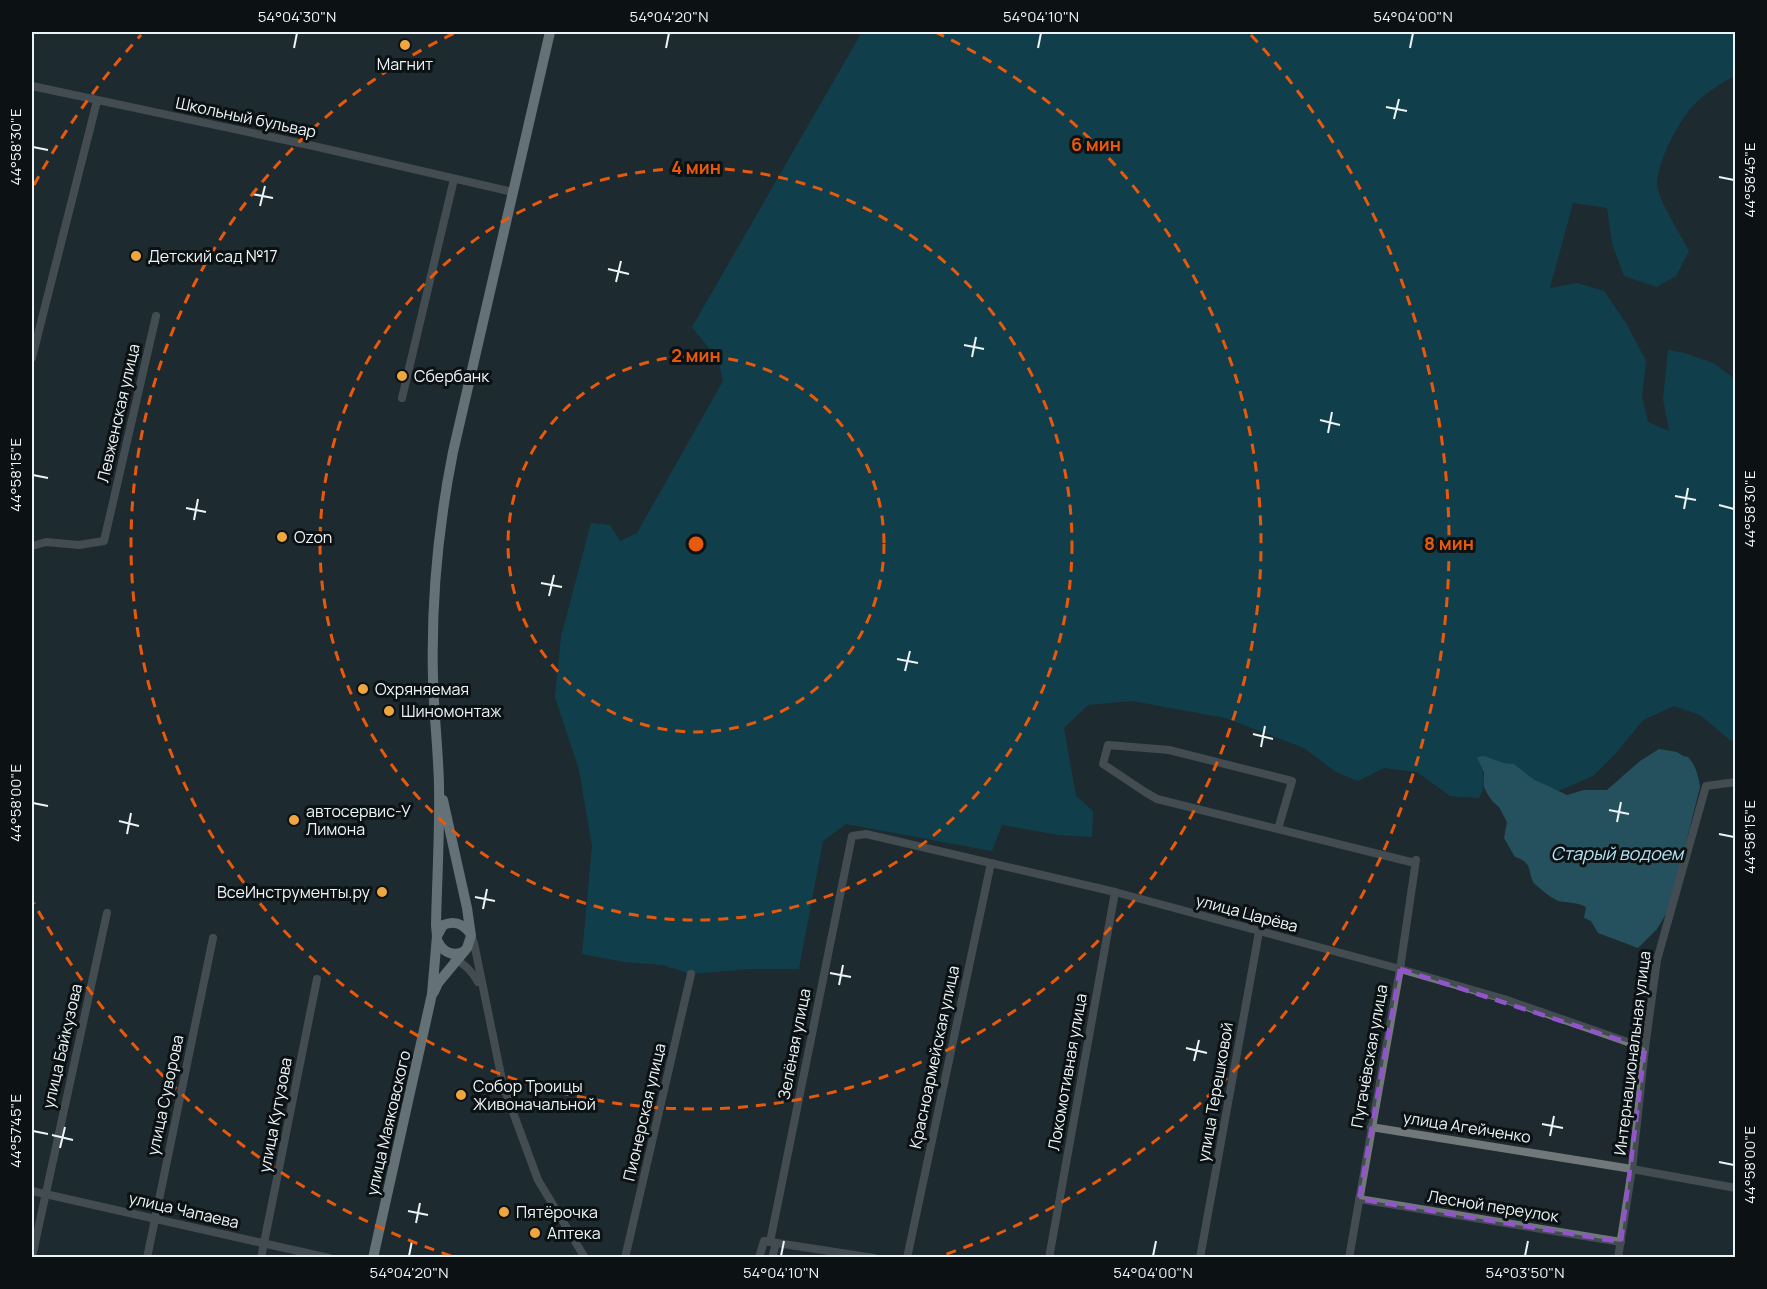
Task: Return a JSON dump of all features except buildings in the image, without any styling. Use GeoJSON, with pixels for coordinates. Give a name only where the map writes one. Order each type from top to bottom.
{"type":"FeatureCollection","features":[{"type":"Feature","properties":{"kind":"main road"},"geometry":{"type":"LineString","coordinates":[[471,935],[465,926],[453,922],[443,925],[437,938],[446,952],[460,956],[467,948],[471,935],[439,783],[432,658],[435,567],[444,495],[453,452],[550,32]]}},
{"type":"Feature","properties":{"kind":"main road","name":"улица Маяковского"},"geometry":{"type":"LineString","coordinates":[[373,1257],[432,994],[437,938],[439,783]]}},
{"type":"Feature","properties":{"kind":"main road","name":"улица Маяковского"},"geometry":{"type":"LineString","coordinates":[[432,994],[460,956]]}},
{"type":"Feature","properties":{"kind":"street","name":"Школьный бульвар"},"geometry":{"type":"LineString","coordinates":[[32,86],[318,147],[513,192]]}},
{"type":"Feature","properties":{"kind":"street"},"geometry":{"type":"LineString","coordinates":[[32,358],[98,101]]}},
{"type":"Feature","properties":{"kind":"street"},"geometry":{"type":"LineString","coordinates":[[402,398],[454,179]]}},
{"type":"Feature","properties":{"kind":"street","name":"Левженская улица"},"geometry":{"type":"LineString","coordinates":[[32,546],[46,542],[80,545],[104,541],[156,316]]}},
{"type":"Feature","properties":{"kind":"street"},"geometry":{"type":"LineString","coordinates":[[1108,745],[1169,750],[1292,781],[1278,829],[1157,799],[1103,764],[1108,745]]}},
{"type":"Feature","properties":{"kind":"street","name":"Интернациональная улица"},"geometry":{"type":"LineString","coordinates":[[1618,1257],[1632,1169],[1657,960],[1706,786],[1736,782]]}},
{"type":"Feature","properties":{"kind":"street","name":"Пугачёвская улица"},"geometry":{"type":"LineString","coordinates":[[1278,829],[1415,861],[1400,969],[1349,1257]]}},
{"type":"Feature","properties":{"kind":"street","name":"улица Царёва"},"geometry":{"type":"LineString","coordinates":[[848,852],[852,836],[866,834],[1115,892],[1504,999],[1645,1048]]}},
{"type":"Feature","properties":{"kind":"street","name":"Зелёная улица"},"geometry":{"type":"LineString","coordinates":[[772,1257],[770,1242],[848,852]]}},
{"type":"Feature","properties":{"kind":"street","name":"Красноармейская улица"},"geometry":{"type":"LineString","coordinates":[[907,1257],[991,863]]}},
{"type":"Feature","properties":{"kind":"street","name":"Локомотивная улица"},"geometry":{"type":"LineString","coordinates":[[1049,1257],[1115,892]]}},
{"type":"Feature","properties":{"kind":"street","name":"улица Байкузова"},"geometry":{"type":"LineString","coordinates":[[32,1257],[108,913]]}},
{"type":"Feature","properties":{"kind":"street","name":"улица Терешковой"},"geometry":{"type":"LineString","coordinates":[[1200,1257],[1259,932]]}},
{"type":"Feature","properties":{"kind":"street"},"geometry":{"type":"LineString","coordinates":[[471,935],[503,1084],[538,1180],[585,1257]]}},
{"type":"Feature","properties":{"kind":"street","name":"улица Суворова"},"geometry":{"type":"LineString","coordinates":[[147,1257],[213,938]]}},
{"type":"Feature","properties":{"kind":"street"},"geometry":{"type":"LineString","coordinates":[[460,956],[483,990]]}},
{"type":"Feature","properties":{"kind":"street","name":"Пионерская улица"},"geometry":{"type":"LineString","coordinates":[[625,1257],[691,974]]}},
{"type":"Feature","properties":{"kind":"street","name":"улица Кутузова"},"geometry":{"type":"LineString","coordinates":[[261,1257],[317,979]]}},
{"type":"Feature","properties":{"kind":"street","name":"улица Агейченко"},"geometry":{"type":"LineString","coordinates":[[1371,1127],[1736,1188]]}},
{"type":"Feature","properties":{"kind":"street","name":"улица Чапаева"},"geometry":{"type":"LineString","coordinates":[[32,1191],[329,1257]]}},
{"type":"Feature","properties":{"kind":"street","name":"Лесной переулок"},"geometry":{"type":"LineString","coordinates":[[1359,1199],[1621,1242]]}},
{"type":"Feature","properties":{"kind":"street"},"geometry":{"type":"LineString","coordinates":[[770,1242],[874,1257]]}},
{"type":"Feature","properties":{"kind":"street","name":"Зелёная улица"},"geometry":{"type":"LineString","coordinates":[[759,1257],[770,1242]]}},
{"type":"Feature","properties":{"kind":"highlighted area"},"geometry":{"type":"Polygon","coordinates":[[[1400,969],[1645,1048],[1621,1242],[1359,1199],[1400,969]]]}},
{"type":"Feature","properties":{"kind":"shaded area"},"geometry":{"type":"Polygon","coordinates":[[[862,32],[1735,32],[1735,76],[1708,92],[1688,112],[1670,142],[1658,175],[1657,184],[1661,198],[1689,251],[1676,276],[1657,287],[1624,276],[1612,243],[1607,208],[1573,203],[1550,288],[1577,283],[1604,291],[1626,323],[1646,361],[1642,397],[1648,422],[1669,431],[1663,399],[1668,350],[1685,353],[1715,364],[1735,379],[1735,742],[1700,715],[1674,706],[1643,720],[1616,753],[1593,776],[1558,791],[1533,779],[1514,764],[1484,756],[1478,758],[1484,782],[1479,798],[1450,796],[1417,772],[1384,768],[1358,781],[1336,772],[1304,748],[1225,718],[1132,701],[1088,705],[1064,728],[1076,796],[1093,811],[1092,837],[1059,835],[1002,825],[992,851],[846,824],[823,841],[799,969],[751,969],[691,974],[663,965],[624,962],[582,954],[592,846],[579,770],[555,697],[561,637],[591,523],[610,525],[620,541],[637,533],[723,381],[718,360],[692,327],[862,32]]]}},
{"type":"Feature","properties":{"kind":"water","name":"Старый водоем"},"geometry":{"type":"Polygon","coordinates":[[[1659,749],[1677,752],[1688,757],[1696,771],[1700,787],[1666,914],[1657,929],[1638,948],[1598,933],[1591,921],[1584,918],[1586,907],[1556,900],[1536,885],[1526,863],[1515,857],[1504,838],[1507,822],[1484,787],[1484,773],[1477,757],[1484,756],[1514,764],[1533,779],[1567,795],[1584,790],[1607,790],[1640,761],[1659,749]]]}},
{"type":"Feature","properties":{"kind":"place","name":"Магнит"},"geometry":{"type":"Point","coordinates":[405,45]}},
{"type":"Feature","properties":{"kind":"place","name":"Детский сад №17"},"geometry":{"type":"Point","coordinates":[136,256]}},
{"type":"Feature","properties":{"kind":"place","name":"Сбербанк"},"geometry":{"type":"Point","coordinates":[402,376]}},
{"type":"Feature","properties":{"kind":"place","name":"Ozon"},"geometry":{"type":"Point","coordinates":[282,537]}},
{"type":"Feature","properties":{"kind":"place","name":"Охряняемая"},"geometry":{"type":"Point","coordinates":[363,689]}},
{"type":"Feature","properties":{"kind":"place","name":"Шиномонтаж"},"geometry":{"type":"Point","coordinates":[389,711]}},
{"type":"Feature","properties":{"kind":"place","name":"автосервис-У Лимона"},"geometry":{"type":"Point","coordinates":[294,820]}},
{"type":"Feature","properties":{"kind":"place","name":"ВсеИнструменты.ру"},"geometry":{"type":"Point","coordinates":[382,892]}},
{"type":"Feature","properties":{"kind":"place","name":"Собор Троицы Живоначальной"},"geometry":{"type":"Point","coordinates":[461,1095]}},
{"type":"Feature","properties":{"kind":"place","name":"Пятёрочка"},"geometry":{"type":"Point","coordinates":[504,1212]}},
{"type":"Feature","properties":{"kind":"place","name":"Аптека"},"geometry":{"type":"Point","coordinates":[535,1233]}}]}
